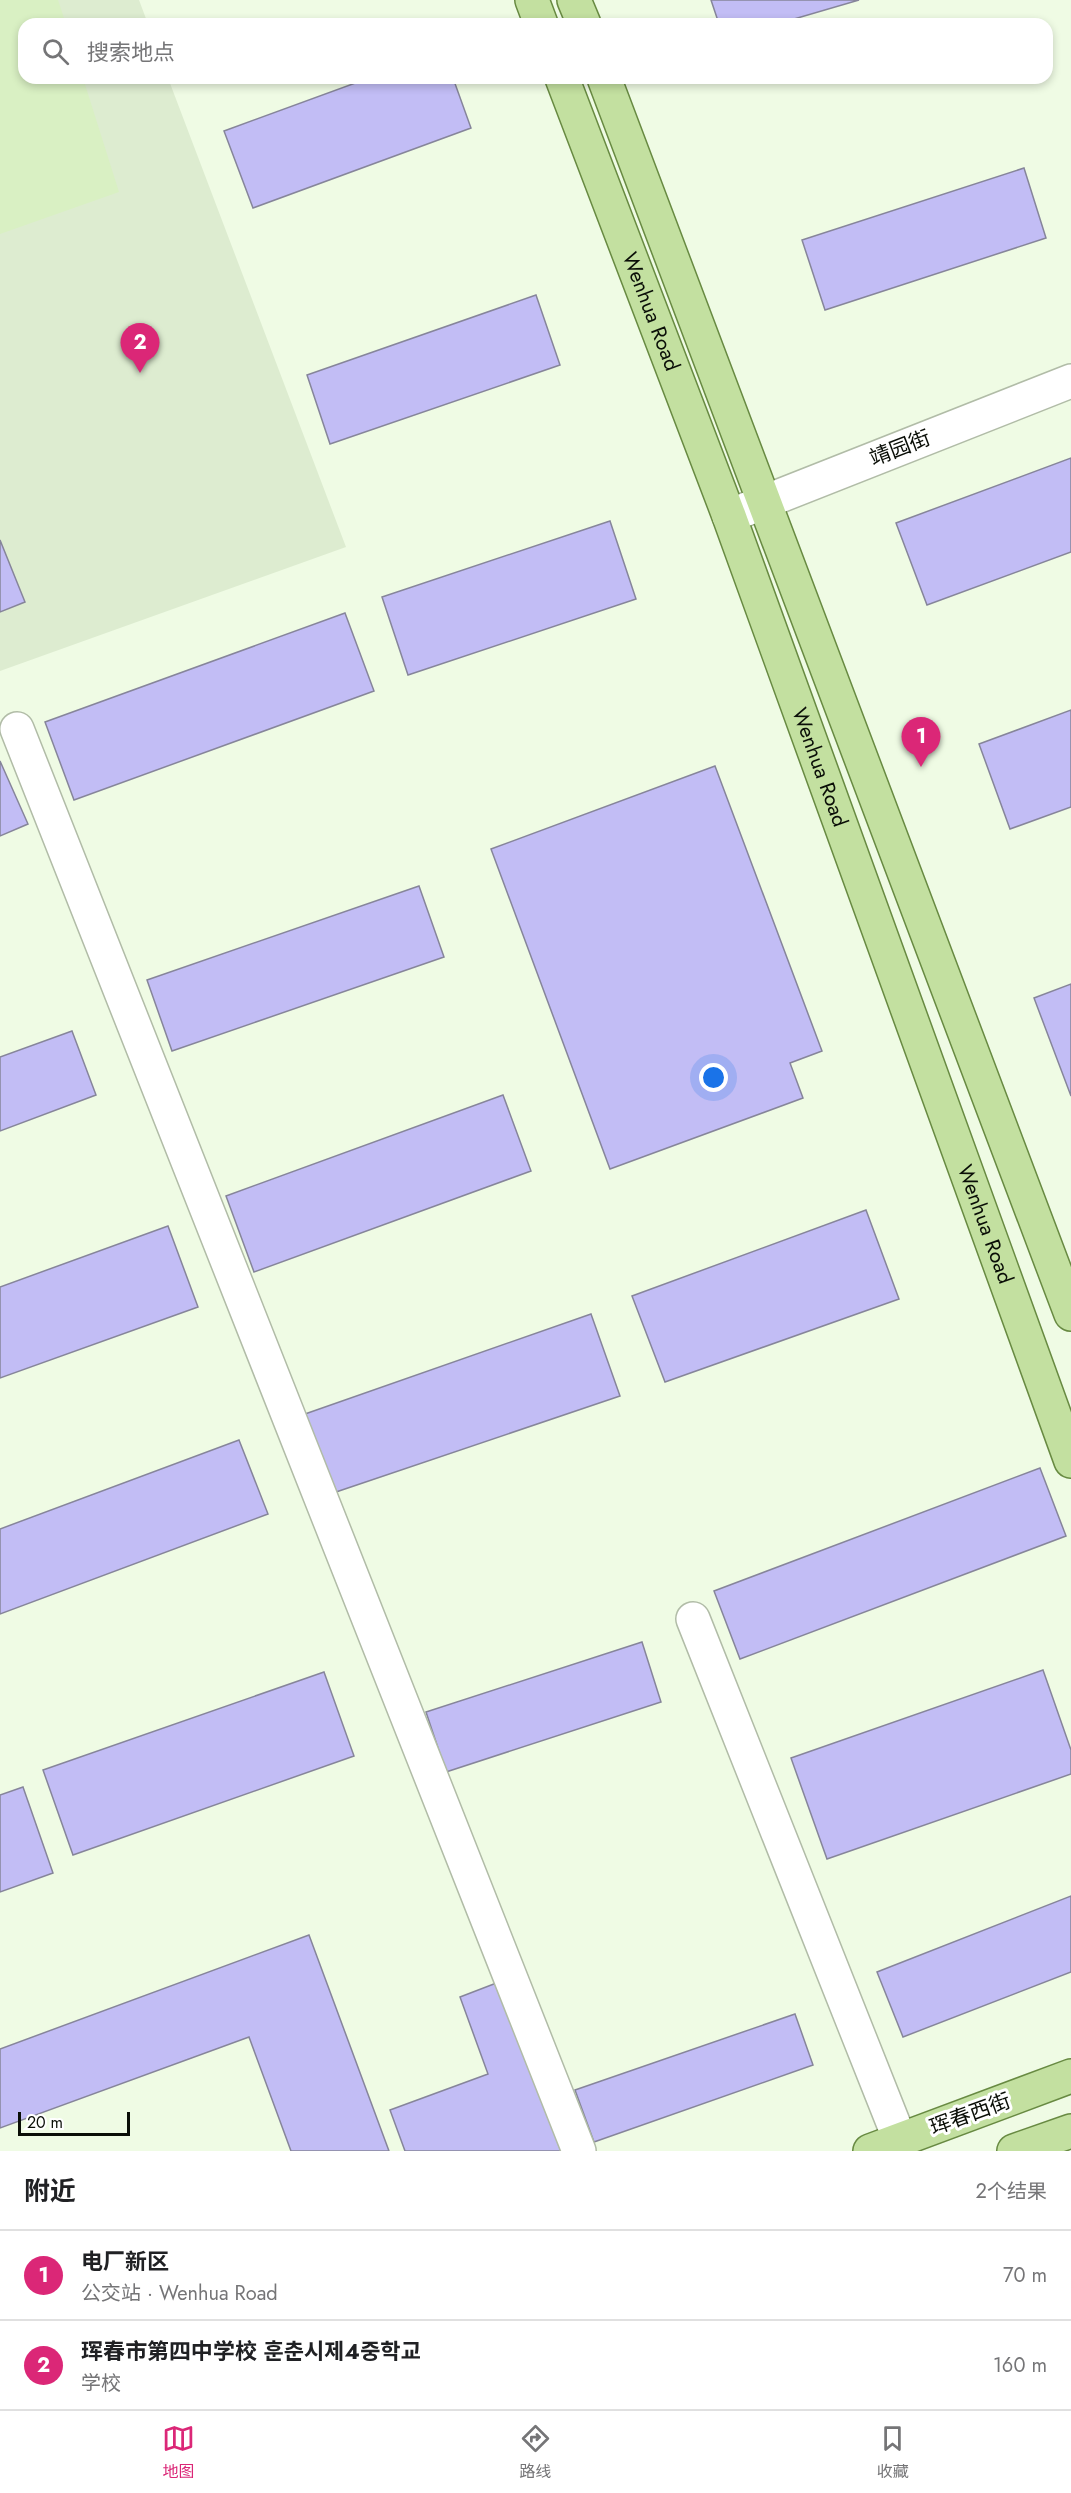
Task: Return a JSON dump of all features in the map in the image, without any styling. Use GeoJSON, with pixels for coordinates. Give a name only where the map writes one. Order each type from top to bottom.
{"type":"FeatureCollection","features":[{"type":"Feature","properties":{"kind":"main road"},"geometry":{"type":"LineString","coordinates":[[532,0],[539,18]]}},
{"type":"Feature","properties":{"kind":"main road"},"geometry":{"type":"LineString","coordinates":[[574,0],[582,18]]}},
{"type":"Feature","properties":{"kind":"main road","name":"Wenhua Road"},"geometry":{"type":"LineString","coordinates":[[564,84],[729,516],[1071,1461]]}},
{"type":"Feature","properties":{"kind":"main road","name":"Wenhua Road"},"geometry":{"type":"LineString","coordinates":[[606,84],[1071,1314]]}},
{"type":"Feature","properties":{"kind":"main road","name":"珲春西街"},"geometry":{"type":"LineString","coordinates":[[870,2151],[1071,2076]]}},
{"type":"Feature","properties":{"kind":"main road"},"geometry":{"type":"LineString","coordinates":[[1014,2151],[1071,2131]]}},
{"type":"Feature","properties":{"kind":"street","name":"靖园街"},"geometry":{"type":"LineString","coordinates":[[729,516],[1071,381]]}},
{"type":"Feature","properties":{"kind":"street"},"geometry":{"type":"LineString","coordinates":[[17,729],[579,2151]]}},
{"type":"Feature","properties":{"kind":"street"},"geometry":{"type":"LineString","coordinates":[[693,1619],[900,2140]]}},
{"type":"Feature","properties":{"kind":"shaded area"},"geometry":{"type":"Polygon","coordinates":[[[0,0],[139,0],[146,18],[18,18],[18,84],[170,84],[346,547],[0,671],[0,0]]]}},
{"type":"Feature","properties":{"kind":"shaded area"},"geometry":{"type":"Polygon","coordinates":[[[0,0],[58,0],[64,18],[18,18],[18,84],[85,84],[119,192],[0,234],[0,0]]]}},
{"type":"Feature","properties":{"kind":"building"},"geometry":{"type":"Polygon","coordinates":[[[711,0],[859,0],[798,18],[717,18],[711,0]]]}},
{"type":"Feature","properties":{"kind":"building"},"geometry":{"type":"Polygon","coordinates":[[[353,84],[455,84],[471,128],[253,208],[224,131],[353,84]]]}},
{"type":"Feature","properties":{"kind":"building"},"geometry":{"type":"Polygon","coordinates":[[[1024,168],[1046,238],[825,310],[802,240],[1024,168]]]}},
{"type":"Feature","properties":{"kind":"building"},"geometry":{"type":"Polygon","coordinates":[[[536,295],[560,365],[330,444],[307,375],[536,295]]]}},
{"type":"Feature","properties":{"kind":"building"},"geometry":{"type":"Polygon","coordinates":[[[1071,458],[1071,552],[927,605],[896,523],[1071,458]]]}},
{"type":"Feature","properties":{"kind":"building"},"geometry":{"type":"Polygon","coordinates":[[[610,521],[636,599],[408,675],[382,597],[610,521]]]}},
{"type":"Feature","properties":{"kind":"building"},"geometry":{"type":"Polygon","coordinates":[[[0,540],[25,602],[0,612],[0,540]]]}},
{"type":"Feature","properties":{"kind":"building"},"geometry":{"type":"Polygon","coordinates":[[[345,613],[374,691],[74,800],[45,722],[345,613]]]}},
{"type":"Feature","properties":{"kind":"building"},"geometry":{"type":"Polygon","coordinates":[[[1071,710],[1071,807],[1010,829],[979,744],[1071,710]]]}},
{"type":"Feature","properties":{"kind":"building"},"geometry":{"type":"Polygon","coordinates":[[[0,761],[28,824],[0,836],[0,761]]]}},
{"type":"Feature","properties":{"kind":"building"},"geometry":{"type":"Polygon","coordinates":[[[715,766],[822,1051],[790,1063],[803,1098],[610,1169],[491,849],[715,766]]]}},
{"type":"Feature","properties":{"kind":"building"},"geometry":{"type":"Polygon","coordinates":[[[419,886],[444,957],[172,1051],[147,980],[419,886]]]}},
{"type":"Feature","properties":{"kind":"building"},"geometry":{"type":"Polygon","coordinates":[[[1071,984],[1071,1096],[1034,998],[1071,984]]]}},
{"type":"Feature","properties":{"kind":"building"},"geometry":{"type":"Polygon","coordinates":[[[72,1031],[96,1095],[0,1131],[0,1057],[72,1031]]]}},
{"type":"Feature","properties":{"kind":"building"},"geometry":{"type":"Polygon","coordinates":[[[503,1095],[531,1171],[254,1272],[226,1196],[503,1095]]]}},
{"type":"Feature","properties":{"kind":"building"},"geometry":{"type":"Polygon","coordinates":[[[866,1210],[899,1299],[665,1382],[632,1296],[866,1210]]]}},
{"type":"Feature","properties":{"kind":"building"},"geometry":{"type":"Polygon","coordinates":[[[168,1226],[198,1307],[0,1378],[0,1287],[168,1226]]]}},
{"type":"Feature","properties":{"kind":"building"},"geometry":{"type":"Polygon","coordinates":[[[591,1314],[620,1396],[336,1492],[305,1414],[591,1314]]]}},
{"type":"Feature","properties":{"kind":"building"},"geometry":{"type":"Polygon","coordinates":[[[239,1440],[268,1514],[0,1614],[0,1529],[239,1440]]]}},
{"type":"Feature","properties":{"kind":"building"},"geometry":{"type":"Polygon","coordinates":[[[1040,1468],[1066,1536],[740,1659],[714,1591],[1040,1468]]]}},
{"type":"Feature","properties":{"kind":"building"},"geometry":{"type":"Polygon","coordinates":[[[642,1642],[661,1702],[446,1772],[426,1712],[642,1642]]]}},
{"type":"Feature","properties":{"kind":"building"},"geometry":{"type":"Polygon","coordinates":[[[1043,1670],[1071,1750],[1071,1774],[827,1859],[791,1758],[1043,1670]]]}},
{"type":"Feature","properties":{"kind":"building"},"geometry":{"type":"Polygon","coordinates":[[[324,1672],[354,1756],[73,1855],[43,1770],[324,1672]]]}},
{"type":"Feature","properties":{"kind":"building"},"geometry":{"type":"Polygon","coordinates":[[[23,1787],[53,1873],[0,1892],[0,1795],[23,1787]]]}},
{"type":"Feature","properties":{"kind":"building"},"geometry":{"type":"Polygon","coordinates":[[[1071,1896],[1071,1972],[903,2037],[877,1972],[1071,1896]]]}},
{"type":"Feature","properties":{"kind":"building"},"geometry":{"type":"Polygon","coordinates":[[[309,1935],[389,2151],[291,2151],[249,2037],[0,2128],[0,2049],[309,1935]]]}},
{"type":"Feature","properties":{"kind":"building"},"geometry":{"type":"Polygon","coordinates":[[[499,1982],[561,2151],[405,2151],[390,2110],[488,2074],[460,1997],[499,1982]]]}},
{"type":"Feature","properties":{"kind":"building"},"geometry":{"type":"Polygon","coordinates":[[[795,2014],[813,2065],[594,2142],[575,2090],[795,2014]]]}},
{"type":"Feature","properties":{"kind":"place","name":"珲春市第四中学校 훈춘시제4중학교"},"geometry":{"type":"Point","coordinates":[140,373]}},
{"type":"Feature","properties":{"kind":"place","name":"电厂新区"},"geometry":{"type":"Point","coordinates":[921,767]}}]}
